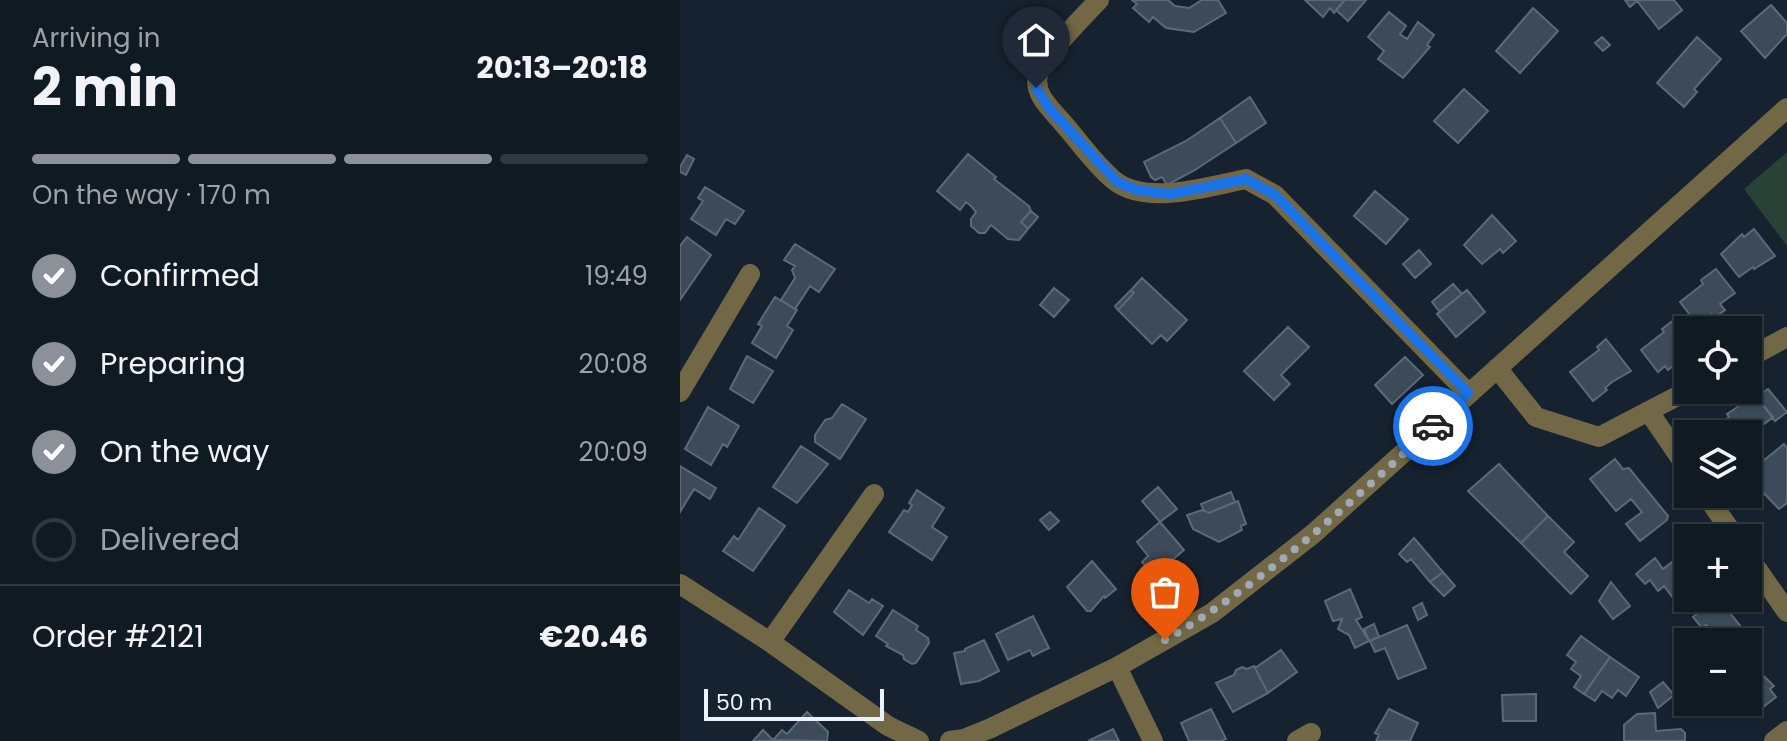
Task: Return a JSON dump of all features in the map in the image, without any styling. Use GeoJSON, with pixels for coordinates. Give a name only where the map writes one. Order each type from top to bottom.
{"type":"FeatureCollection","features":[{"type":"Feature","properties":{"kind":"street"},"geometry":{"type":"LineString","coordinates":[[1099,0],[1038,73],[1036,88],[1049,108],[1117,182],[1137,190],[1170,194],[1246,179],[1275,195],[1468,393]]}},
{"type":"Feature","properties":{"kind":"street"},"geometry":{"type":"LineString","coordinates":[[950,741],[991,728],[1117,667],[1212,613],[1313,534],[1787,108]]}},
{"type":"Feature","properties":{"kind":"street"},"geometry":{"type":"LineString","coordinates":[[680,392],[750,274]]}},
{"type":"Feature","properties":{"kind":"street"},"geometry":{"type":"LineString","coordinates":[[1762,350],[1787,337]]}},
{"type":"Feature","properties":{"kind":"street"},"geometry":{"type":"LineString","coordinates":[[1497,368],[1536,417],[1599,437],[1674,398]]}},
{"type":"Feature","properties":{"kind":"street"},"geometry":{"type":"LineString","coordinates":[[1649,412],[1674,449]]}},
{"type":"Feature","properties":{"kind":"street"},"geometry":{"type":"LineString","coordinates":[[770,642],[874,494]]}},
{"type":"Feature","properties":{"kind":"street"},"geometry":{"type":"LineString","coordinates":[[1762,576],[1787,612]]}},
{"type":"Feature","properties":{"kind":"street"},"geometry":{"type":"LineString","coordinates":[[680,584],[770,642],[888,726],[919,741]]}},
{"type":"Feature","properties":{"kind":"street"},"geometry":{"type":"LineString","coordinates":[[1117,667],[1153,741]]}},
{"type":"Feature","properties":{"kind":"street"},"geometry":{"type":"LineString","coordinates":[[1774,741],[1787,731]]}},
{"type":"Feature","properties":{"kind":"green space"},"geometry":{"type":"Polygon","coordinates":[[[1787,152],[1787,246],[1744,189],[1787,152]]]}},
{"type":"Feature","properties":{"kind":"building"},"geometry":{"type":"Polygon","coordinates":[[[1132,0],[1168,0],[1175,6],[1189,8],[1202,0],[1218,0],[1226,13],[1194,32],[1166,28],[1153,17],[1149,22],[1133,8],[1137,4],[1132,0]]]}},
{"type":"Feature","properties":{"kind":"building"},"geometry":{"type":"Polygon","coordinates":[[[1305,0],[1345,0],[1334,13],[1330,8],[1323,17],[1305,0]]]}},
{"type":"Feature","properties":{"kind":"building"},"geometry":{"type":"Polygon","coordinates":[[[1345,0],[1366,0],[1348,21],[1336,10],[1345,0]]]}},
{"type":"Feature","properties":{"kind":"building"},"geometry":{"type":"Polygon","coordinates":[[[1625,0],[1674,0],[1682,10],[1659,29],[1637,1],[1630,7],[1625,0]]]}},
{"type":"Feature","properties":{"kind":"building"},"geometry":{"type":"Polygon","coordinates":[[[1771,5],[1787,23],[1787,34],[1765,58],[1741,31],[1771,5]]]}},
{"type":"Feature","properties":{"kind":"building"},"geometry":{"type":"Polygon","coordinates":[[[1533,8],[1558,31],[1520,73],[1496,51],[1533,8]]]}},
{"type":"Feature","properties":{"kind":"building"},"geometry":{"type":"Polygon","coordinates":[[[1389,12],[1406,26],[1400,34],[1407,39],[1418,22],[1434,35],[1427,45],[1430,47],[1403,78],[1378,59],[1384,51],[1368,37],[1389,12]]]}},
{"type":"Feature","properties":{"kind":"building"},"geometry":{"type":"Polygon","coordinates":[[[1602,37],[1610,45],[1603,51],[1595,43],[1602,37]]]}},
{"type":"Feature","properties":{"kind":"building"},"geometry":{"type":"Polygon","coordinates":[[[1697,37],[1721,59],[1694,89],[1697,92],[1684,107],[1657,83],[1697,37]]]}},
{"type":"Feature","properties":{"kind":"building"},"geometry":{"type":"Polygon","coordinates":[[[1464,89],[1488,111],[1458,143],[1434,121],[1464,89]]]}},
{"type":"Feature","properties":{"kind":"building"},"geometry":{"type":"Polygon","coordinates":[[[1250,97],[1266,123],[1236,143],[1220,118],[1250,97]]]}},
{"type":"Feature","properties":{"kind":"building"},"geometry":{"type":"Polygon","coordinates":[[[1220,118],[1236,143],[1167,185],[1162,177],[1155,180],[1151,177],[1144,162],[1186,141],[1220,118]]]}},
{"type":"Feature","properties":{"kind":"building"},"geometry":{"type":"Polygon","coordinates":[[[968,154],[1029,206],[1031,211],[1021,222],[1028,229],[1019,240],[1008,239],[991,225],[985,233],[979,233],[971,226],[976,212],[971,206],[966,202],[960,210],[937,191],[968,154]]]}},
{"type":"Feature","properties":{"kind":"building"},"geometry":{"type":"Polygon","coordinates":[[[687,155],[694,159],[686,175],[680,172],[680,167],[687,155]]]}},
{"type":"Feature","properties":{"kind":"building"},"geometry":{"type":"Polygon","coordinates":[[[705,187],[744,211],[735,224],[726,219],[716,235],[691,219],[703,201],[698,198],[705,187]]]}},
{"type":"Feature","properties":{"kind":"building"},"geometry":{"type":"Polygon","coordinates":[[[1375,191],[1408,219],[1386,244],[1354,216],[1375,191]]]}},
{"type":"Feature","properties":{"kind":"building"},"geometry":{"type":"Polygon","coordinates":[[[1031,211],[1038,217],[1028,229],[1021,222],[1031,211]]]}},
{"type":"Feature","properties":{"kind":"building"},"geometry":{"type":"Polygon","coordinates":[[[1492,215],[1516,241],[1503,253],[1500,249],[1482,264],[1464,245],[1492,215]]]}},
{"type":"Feature","properties":{"kind":"building"},"geometry":{"type":"Polygon","coordinates":[[[1754,229],[1775,256],[1739,277],[1721,254],[1742,234],[1744,237],[1754,229]]]}},
{"type":"Feature","properties":{"kind":"building"},"geometry":{"type":"Polygon","coordinates":[[[687,237],[711,255],[680,300],[680,246],[687,237]]]}},
{"type":"Feature","properties":{"kind":"building"},"geometry":{"type":"Polygon","coordinates":[[[795,244],[835,269],[819,292],[810,286],[795,309],[781,300],[795,278],[792,270],[795,266],[784,260],[795,244]]]}},
{"type":"Feature","properties":{"kind":"building"},"geometry":{"type":"Polygon","coordinates":[[[1419,250],[1431,264],[1415,278],[1403,264],[1419,250]]]}},
{"type":"Feature","properties":{"kind":"building"},"geometry":{"type":"Polygon","coordinates":[[[1716,269],[1735,293],[1720,304],[1725,310],[1717,316],[1691,316],[1680,302],[1703,284],[1701,280],[1716,269]]]}},
{"type":"Feature","properties":{"kind":"building"},"geometry":{"type":"Polygon","coordinates":[[[1142,278],[1187,320],[1167,341],[1161,335],[1152,344],[1118,310],[1134,293],[1131,290],[1142,278]]]}},
{"type":"Feature","properties":{"kind":"building"},"geometry":{"type":"Polygon","coordinates":[[[1453,284],[1462,294],[1440,312],[1432,302],[1453,284]]]}},
{"type":"Feature","properties":{"kind":"building"},"geometry":{"type":"Polygon","coordinates":[[[1054,288],[1069,300],[1054,317],[1040,305],[1054,288]]]}},
{"type":"Feature","properties":{"kind":"building"},"geometry":{"type":"Polygon","coordinates":[[[1131,290],[1134,293],[1118,310],[1115,306],[1131,290]]]}},
{"type":"Feature","properties":{"kind":"building"},"geometry":{"type":"Polygon","coordinates":[[[1467,290],[1485,312],[1456,337],[1437,314],[1467,290]]]}},
{"type":"Feature","properties":{"kind":"building"},"geometry":{"type":"Polygon","coordinates":[[[775,297],[797,310],[787,326],[793,330],[776,358],[752,343],[762,326],[758,324],[775,297]]]}},
{"type":"Feature","properties":{"kind":"building"},"geometry":{"type":"Polygon","coordinates":[[[1674,320],[1674,365],[1668,370],[1665,366],[1658,372],[1641,350],[1664,332],[1662,329],[1674,320]]]}},
{"type":"Feature","properties":{"kind":"building"},"geometry":{"type":"Polygon","coordinates":[[[1288,327],[1309,347],[1281,375],[1290,384],[1274,400],[1244,371],[1288,327]]]}},
{"type":"Feature","properties":{"kind":"building"},"geometry":{"type":"Polygon","coordinates":[[[1606,339],[1631,371],[1612,382],[1593,401],[1570,372],[1599,350],[1597,347],[1606,339]]]}},
{"type":"Feature","properties":{"kind":"building"},"geometry":{"type":"Polygon","coordinates":[[[747,356],[773,371],[753,403],[730,389],[747,356]]]}},
{"type":"Feature","properties":{"kind":"building"},"geometry":{"type":"Polygon","coordinates":[[[1405,357],[1423,375],[1392,404],[1375,385],[1405,357]]]}},
{"type":"Feature","properties":{"kind":"building"},"geometry":{"type":"Polygon","coordinates":[[[1768,389],[1787,412],[1775,421],[1762,404],[1762,393],[1768,389]]]}},
{"type":"Feature","properties":{"kind":"building"},"geometry":{"type":"Polygon","coordinates":[[[842,404],[866,419],[840,459],[815,442],[815,435],[842,404]]]}},
{"type":"Feature","properties":{"kind":"building"},"geometry":{"type":"Polygon","coordinates":[[[1742,404],[1762,404],[1773,417],[1762,426],[1762,420],[1725,420],[1729,417],[1727,414],[1742,404]]]}},
{"type":"Feature","properties":{"kind":"building"},"geometry":{"type":"Polygon","coordinates":[[[708,407],[739,426],[727,447],[723,444],[711,465],[685,449],[708,407]]]}},
{"type":"Feature","properties":{"kind":"building"},"geometry":{"type":"Polygon","coordinates":[[[1784,444],[1787,448],[1787,503],[1779,509],[1762,491],[1762,462],[1784,444]]]}},
{"type":"Feature","properties":{"kind":"building"},"geometry":{"type":"Polygon","coordinates":[[[801,446],[828,464],[797,503],[773,487],[801,446]]]}},
{"type":"Feature","properties":{"kind":"building"},"geometry":{"type":"Polygon","coordinates":[[[1615,459],[1623,469],[1629,468],[1668,516],[1640,541],[1626,524],[1642,512],[1631,499],[1616,511],[1590,479],[1615,459]]]}},
{"type":"Feature","properties":{"kind":"building"},"geometry":{"type":"Polygon","coordinates":[[[1499,464],[1548,516],[1521,543],[1468,491],[1499,464]]]}},
{"type":"Feature","properties":{"kind":"building"},"geometry":{"type":"Polygon","coordinates":[[[680,466],[716,488],[710,499],[694,489],[680,512],[680,466]]]}},
{"type":"Feature","properties":{"kind":"building"},"geometry":{"type":"Polygon","coordinates":[[[1158,487],[1177,509],[1160,522],[1142,501],[1158,487]]]}},
{"type":"Feature","properties":{"kind":"building"},"geometry":{"type":"Polygon","coordinates":[[[917,490],[944,508],[932,527],[947,537],[932,560],[889,532],[904,510],[908,512],[912,505],[909,503],[917,490]]]}},
{"type":"Feature","properties":{"kind":"building"},"geometry":{"type":"Polygon","coordinates":[[[1231,492],[1235,502],[1209,513],[1204,511],[1201,504],[1231,492]]]}},
{"type":"Feature","properties":{"kind":"building"},"geometry":{"type":"Polygon","coordinates":[[[1238,501],[1246,524],[1241,526],[1242,530],[1219,542],[1193,529],[1187,515],[1202,510],[1209,513],[1238,501]]]}},
{"type":"Feature","properties":{"kind":"building"},"geometry":{"type":"Polygon","coordinates":[[[759,508],[785,526],[753,571],[723,551],[734,536],[738,540],[759,508]]]}},
{"type":"Feature","properties":{"kind":"building"},"geometry":{"type":"Polygon","coordinates":[[[1050,512],[1059,521],[1049,530],[1040,520],[1050,512]]]}},
{"type":"Feature","properties":{"kind":"building"},"geometry":{"type":"Polygon","coordinates":[[[1548,516],[1574,542],[1564,552],[1588,576],[1571,594],[1521,543],[1548,516]]]}},
{"type":"Feature","properties":{"kind":"building"},"geometry":{"type":"Polygon","coordinates":[[[1160,522],[1184,550],[1154,576],[1142,562],[1148,556],[1137,542],[1160,522]]]}},
{"type":"Feature","properties":{"kind":"building"},"geometry":{"type":"Polygon","coordinates":[[[1414,538],[1443,572],[1430,582],[1411,559],[1407,562],[1399,554],[1414,538]]]}},
{"type":"Feature","properties":{"kind":"building"},"geometry":{"type":"Polygon","coordinates":[[[1655,558],[1663,569],[1674,561],[1674,599],[1664,586],[1658,591],[1650,580],[1645,584],[1636,574],[1655,558]]]}},
{"type":"Feature","properties":{"kind":"building"},"geometry":{"type":"Polygon","coordinates":[[[1092,561],[1116,589],[1104,596],[1091,611],[1087,611],[1067,587],[1092,561]]]}},
{"type":"Feature","properties":{"kind":"building"},"geometry":{"type":"Polygon","coordinates":[[[1443,572],[1455,586],[1444,596],[1430,582],[1443,572]]]}},
{"type":"Feature","properties":{"kind":"building"},"geometry":{"type":"Polygon","coordinates":[[[1611,582],[1630,606],[1613,619],[1599,601],[1611,582]]]}},
{"type":"Feature","properties":{"kind":"building"},"geometry":{"type":"Polygon","coordinates":[[[1350,589],[1362,617],[1356,620],[1369,641],[1355,648],[1349,635],[1338,629],[1342,619],[1333,621],[1325,601],[1350,589]]]}},
{"type":"Feature","properties":{"kind":"building"},"geometry":{"type":"Polygon","coordinates":[[[849,590],[869,603],[872,599],[883,606],[863,635],[834,612],[849,590]]]}},
{"type":"Feature","properties":{"kind":"building"},"geometry":{"type":"Polygon","coordinates":[[[1422,603],[1427,615],[1418,620],[1413,608],[1422,603]]]}},
{"type":"Feature","properties":{"kind":"building"},"geometry":{"type":"Polygon","coordinates":[[[893,610],[918,626],[916,630],[928,638],[929,643],[916,663],[904,659],[903,655],[886,646],[888,644],[876,636],[893,610]]]}},
{"type":"Feature","properties":{"kind":"building"},"geometry":{"type":"Polygon","coordinates":[[[1700,612],[1729,612],[1742,628],[1708,628],[1706,625],[1702,628],[1693,617],[1700,612]]]}},
{"type":"Feature","properties":{"kind":"building"},"geometry":{"type":"Polygon","coordinates":[[[1033,616],[1049,648],[1033,656],[1030,650],[1008,660],[996,634],[1033,616]]]}},
{"type":"Feature","properties":{"kind":"building"},"geometry":{"type":"Polygon","coordinates":[[[1374,624],[1379,637],[1369,641],[1364,629],[1374,624]]]}},
{"type":"Feature","properties":{"kind":"building"},"geometry":{"type":"Polygon","coordinates":[[[1407,625],[1426,668],[1398,679],[1385,648],[1375,652],[1370,641],[1407,625]]]}},
{"type":"Feature","properties":{"kind":"building"},"geometry":{"type":"Polygon","coordinates":[[[1581,636],[1610,657],[1584,694],[1574,687],[1581,676],[1571,669],[1576,662],[1567,655],[1581,636]]]}},
{"type":"Feature","properties":{"kind":"building"},"geometry":{"type":"Polygon","coordinates":[[[984,640],[999,671],[979,681],[961,684],[954,653],[965,651],[984,640]]]}},
{"type":"Feature","properties":{"kind":"building"},"geometry":{"type":"Polygon","coordinates":[[[1281,650],[1297,672],[1268,693],[1255,668],[1281,650]]]}},
{"type":"Feature","properties":{"kind":"building"},"geometry":{"type":"Polygon","coordinates":[[[1610,657],[1639,677],[1626,696],[1618,690],[1612,698],[1602,691],[1595,701],[1584,694],[1610,657]]]}},
{"type":"Feature","properties":{"kind":"building"},"geometry":{"type":"Polygon","coordinates":[[[1254,666],[1268,693],[1233,712],[1216,683],[1234,675],[1242,667],[1247,669],[1254,666]]]}},
{"type":"Feature","properties":{"kind":"building"},"geometry":{"type":"Polygon","coordinates":[[[1762,674],[1774,686],[1770,689],[1776,697],[1762,708],[1762,674]]]}},
{"type":"Feature","properties":{"kind":"building"},"geometry":{"type":"Polygon","coordinates":[[[1663,682],[1674,695],[1658,708],[1650,692],[1663,682]]]}},
{"type":"Feature","properties":{"kind":"building"},"geometry":{"type":"Polygon","coordinates":[[[1536,694],[1536,721],[1503,721],[1502,695],[1536,694]]]}},
{"type":"Feature","properties":{"kind":"building"},"geometry":{"type":"Polygon","coordinates":[[[1211,709],[1226,739],[1189,741],[1181,723],[1211,709]]]}},
{"type":"Feature","properties":{"kind":"building"},"geometry":{"type":"Polygon","coordinates":[[[1389,709],[1418,723],[1410,741],[1376,741],[1379,735],[1375,733],[1389,709]]]}},
{"type":"Feature","properties":{"kind":"building"},"geometry":{"type":"Polygon","coordinates":[[[807,712],[828,732],[827,741],[773,740],[782,730],[787,734],[807,712]]]}},
{"type":"Feature","properties":{"kind":"building"},"geometry":{"type":"Polygon","coordinates":[[[1655,713],[1656,731],[1681,729],[1685,733],[1685,741],[1624,741],[1624,725],[1637,714],[1655,713]]]}},
{"type":"Feature","properties":{"kind":"building"},"geometry":{"type":"Polygon","coordinates":[[[1113,729],[1119,741],[1088,741],[1113,729]]]}},
{"type":"Feature","properties":{"kind":"building"},"geometry":{"type":"Polygon","coordinates":[[[763,730],[774,741],[753,741],[763,730]]]}},
{"type":"Feature","properties":{"kind":"way so far"},"geometry":{"type":"LineString","coordinates":[[1165,640],[1212,613],[1313,534],[1433,426]]}},
{"type":"Feature","properties":{"kind":"route"},"geometry":{"type":"LineString","coordinates":[[1036,88],[1049,108],[1117,182],[1137,190],[1170,194],[1246,179],[1275,195],[1468,393],[1433,426]]}}]}
